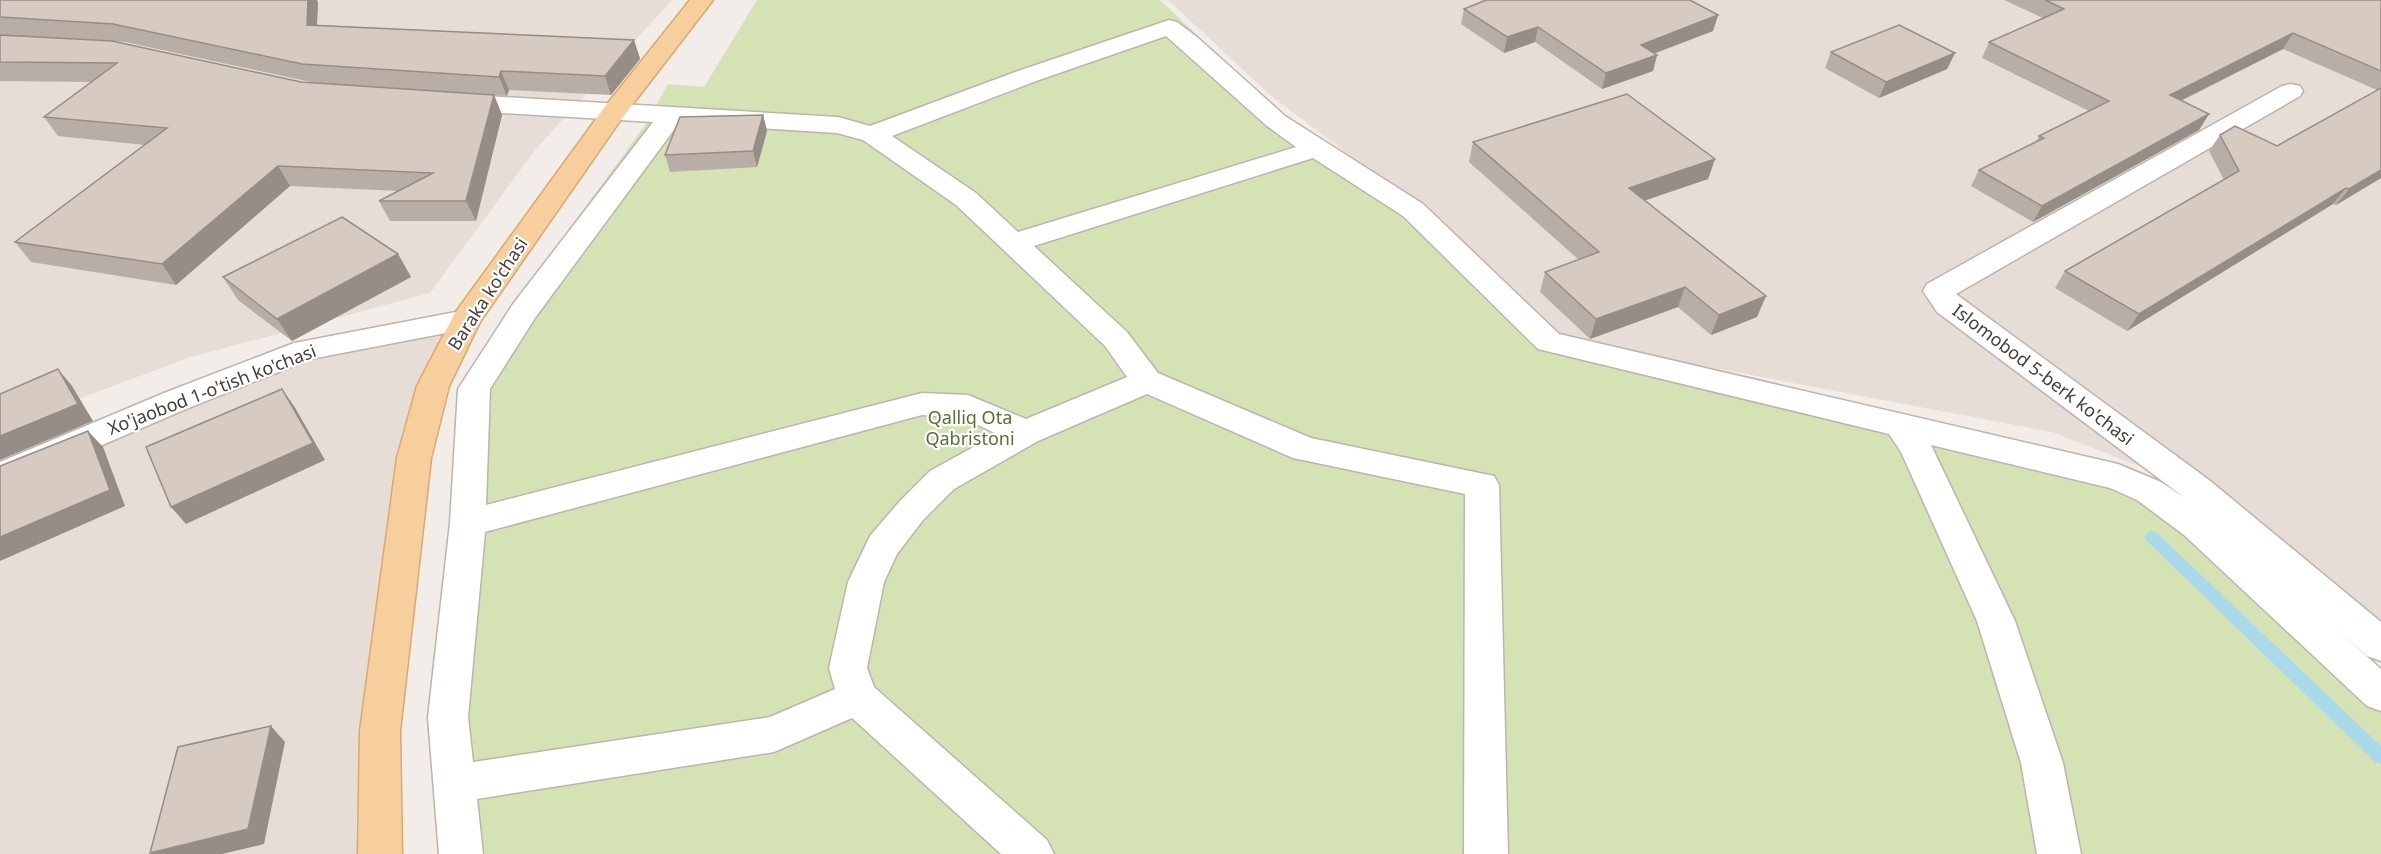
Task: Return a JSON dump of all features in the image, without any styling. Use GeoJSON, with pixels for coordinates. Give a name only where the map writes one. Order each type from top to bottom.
{"type":"FeatureCollection","features":[{"type":"Feature","properties":{"kind":"main road","name":"Baraka ko'chasi"},"geometry":{"type":"LineString","coordinates":[[380,854],[380,731],[414,458],[422,422],[434,386],[466,321],[614,113],[702,0]]}},
{"type":"Feature","properties":{"kind":"street"},"geometry":{"type":"LineString","coordinates":[[872,134],[1027,76],[1169,27],[1189,42],[1276,121],[1413,210],[1549,342],[2118,477],[2149,491],[2197,525],[2381,694]]}},
{"type":"Feature","properties":{"kind":"street","name":"Islomobod 5-berk ko'chasi"},"geometry":{"type":"LineString","coordinates":[[2291,91],[1938,291],[1948,305],[2197,489],[2381,645]]}},
{"type":"Feature","properties":{"kind":"street"},"geometry":{"type":"LineString","coordinates":[[428,100],[838,125],[872,134],[966,199],[1116,339],[1147,381],[1305,449],[1482,485],[1486,854]]}},
{"type":"Feature","properties":{"kind":"street"},"geometry":{"type":"LineString","coordinates":[[461,854],[448,717],[468,523],[474,389],[524,311],[671,116]]}},
{"type":"Feature","properties":{"kind":"street"},"geometry":{"type":"LineString","coordinates":[[1014,243],[1316,149]]}},
{"type":"Feature","properties":{"kind":"street","name":"Xo'jaobod 1-o'tish ko'chasi"},"geometry":{"type":"LineString","coordinates":[[0,476],[175,400],[305,350],[466,321]]}},
{"type":"Feature","properties":{"kind":"street"},"geometry":{"type":"LineString","coordinates":[[1032,854],[857,697],[848,668],[856,620],[866,582],[884,546],[911,511],[942,480],[1026,433],[1147,381]]}},
{"type":"Feature","properties":{"kind":"street"},"geometry":{"type":"LineString","coordinates":[[468,523],[922,404],[968,406],[1026,433]]}},
{"type":"Feature","properties":{"kind":"street"},"geometry":{"type":"LineString","coordinates":[[1898,423],[1916,447],[1996,621],[2042,763],[2059,854]]}},
{"type":"Feature","properties":{"kind":"street"},"geometry":{"type":"LineString","coordinates":[[454,784],[774,734],[857,697]]}},
{"type":"Feature","properties":{"kind":"shaded area"},"geometry":{"type":"Polygon","coordinates":[[[0,0],[672,0],[535,150],[430,293],[191,357],[0,428],[0,0]]]}},
{"type":"Feature","properties":{"kind":"shaded area"},"geometry":{"type":"Polygon","coordinates":[[[1168,0],[2381,0],[2381,645],[2197,489],[2052,432],[1566,340],[1420,208],[1270,95],[1168,0]]]}},
{"type":"Feature","properties":{"kind":"shaded area"},"geometry":{"type":"Polygon","coordinates":[[[466,320],[433,386],[380,854],[0,854],[0,476],[305,350],[466,320]]]}},
{"type":"Feature","properties":{"kind":"green space","name":"Qalliq Ota Qabristoni"},"geometry":{"type":"Polygon","coordinates":[[[757,0],[1160,0],[1261,96],[1327,147],[1556,338],[2130,467],[2205,518],[2381,677],[2381,854],[443,854],[427,728],[466,385],[511,309],[648,121],[668,84],[704,87],[757,0]]]}},
{"type":"Feature","properties":{"kind":"building"},"geometry":{"type":"Polygon","coordinates":[[[0,0],[308,0],[307,25],[634,40],[605,76],[501,71],[499,77],[302,64],[113,24],[0,17],[0,0]]]}},
{"type":"Feature","properties":{"kind":"building"},"geometry":{"type":"Polygon","coordinates":[[[1486,0],[1690,0],[1718,15],[1641,45],[1657,55],[1606,73],[1538,27],[1507,37],[1464,9],[1486,0]]]}},
{"type":"Feature","properties":{"kind":"building"},"geometry":{"type":"Polygon","coordinates":[[[2045,0],[2381,0],[2381,71],[2293,33],[2170,95],[2209,114],[2042,206],[1979,170],[2044,138],[2039,136],[2109,101],[1989,42],[2064,9],[2045,0]]]}},
{"type":"Feature","properties":{"kind":"building"},"geometry":{"type":"Polygon","coordinates":[[[1899,25],[1955,53],[1886,82],[1831,52],[1899,25]]]}},
{"type":"Feature","properties":{"kind":"building"},"geometry":{"type":"Polygon","coordinates":[[[0,35],[112,41],[301,82],[494,95],[466,201],[379,201],[433,173],[278,166],[162,264],[15,242],[167,128],[44,117],[117,63],[0,62],[0,35]]]}},
{"type":"Feature","properties":{"kind":"building"},"geometry":{"type":"Polygon","coordinates":[[[2381,88],[2381,170],[2349,189],[2346,188],[2139,314],[2065,271],[2239,171],[2220,135],[2235,126],[2277,146],[2381,88]]]}},
{"type":"Feature","properties":{"kind":"building"},"geometry":{"type":"Polygon","coordinates":[[[1627,94],[1715,159],[1629,188],[1766,296],[1719,315],[1685,287],[1596,319],[1545,272],[1599,252],[1473,142],[1627,94]]]}},
{"type":"Feature","properties":{"kind":"building"},"geometry":{"type":"Polygon","coordinates":[[[763,115],[753,151],[665,155],[680,117],[763,115]]]}},
{"type":"Feature","properties":{"kind":"building"},"geometry":{"type":"Polygon","coordinates":[[[342,217],[398,254],[277,319],[223,277],[342,217]]]}},
{"type":"Feature","properties":{"kind":"building"},"geometry":{"type":"Polygon","coordinates":[[[58,369],[78,404],[0,436],[0,394],[58,369]]]}},
{"type":"Feature","properties":{"kind":"building"},"geometry":{"type":"Polygon","coordinates":[[[282,389],[313,443],[171,507],[146,447],[282,389]]]}},
{"type":"Feature","properties":{"kind":"building"},"geometry":{"type":"Polygon","coordinates":[[[88,431],[110,490],[0,537],[0,466],[88,431]]]}},
{"type":"Feature","properties":{"kind":"building"},"geometry":{"type":"Polygon","coordinates":[[[271,726],[248,829],[150,853],[178,747],[271,726]]]}},
{"type":"Feature","properties":{"kind":"waterway"},"geometry":{"type":"LineString","coordinates":[[2152,537],[2381,757]]}}]}
